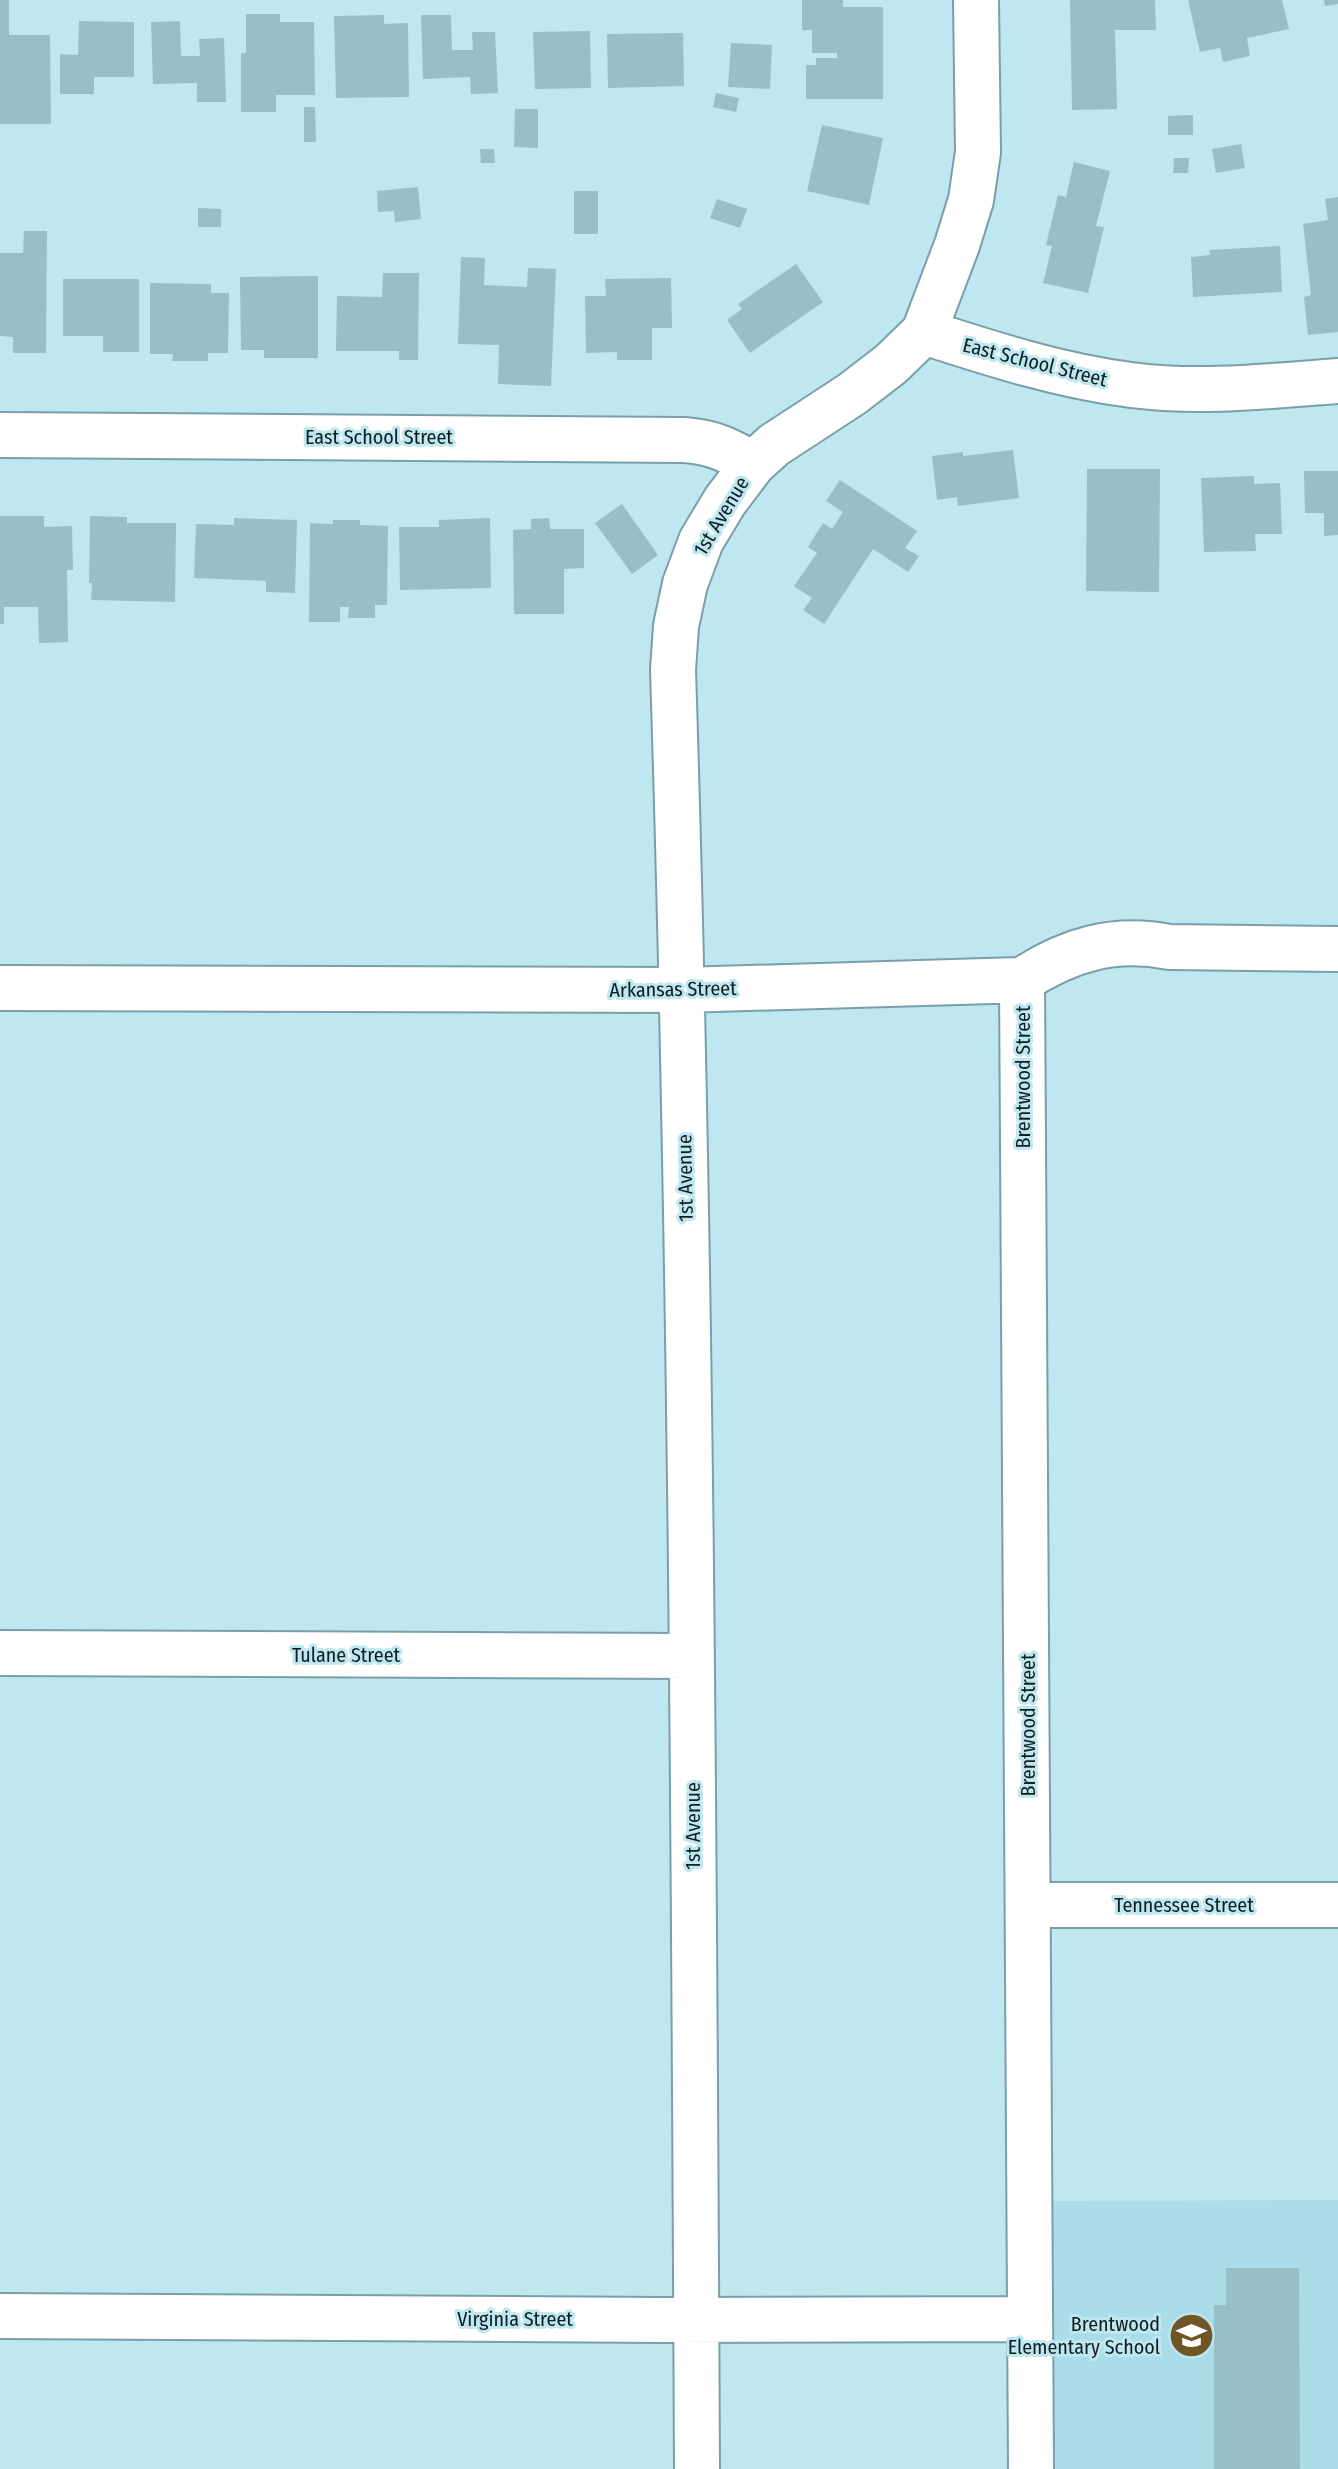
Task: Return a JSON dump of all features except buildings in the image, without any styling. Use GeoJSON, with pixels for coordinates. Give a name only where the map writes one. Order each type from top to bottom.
{"type":"FeatureCollection","features":[{"type":"Feature","properties":{"kind":"street","name":"1st Avenue"},"geometry":{"type":"LineString","coordinates":[[697,2469],[691,1656],[682,990],[673,670],[676,626],[685,584],[701,541],[725,501],[753,464],[774,445],[852,394],[891,364],[924,332],[971,200],[978,152],[976,0]]}},
{"type":"Feature","properties":{"kind":"street","name":"East School Street"},"geometry":{"type":"LineString","coordinates":[[924,332],[1037,367],[1135,386],[1229,390],[1338,381]]}},
{"type":"Feature","properties":{"kind":"street","name":"East School Street"},"geometry":{"type":"LineString","coordinates":[[0,435],[684,440],[705,441],[723,447],[753,464]]}},
{"type":"Feature","properties":{"kind":"street","name":"Arkansas Street"},"geometry":{"type":"LineString","coordinates":[[0,988],[682,990],[1022,980],[1046,965],[1081,950],[1106,944],[1338,949]]}},
{"type":"Feature","properties":{"kind":"street","name":"Brentwood Street"},"geometry":{"type":"LineString","coordinates":[[1022,980],[1031,2469]]}},
{"type":"Feature","properties":{"kind":"street","name":"Tulane Street"},"geometry":{"type":"LineString","coordinates":[[0,1653],[691,1656]]}},
{"type":"Feature","properties":{"kind":"street","name":"Tennessee Street"},"geometry":{"type":"LineString","coordinates":[[1029,1905],[1338,1905]]}},
{"type":"Feature","properties":{"kind":"street","name":"Virginia Street"},"geometry":{"type":"LineString","coordinates":[[0,2316],[1030,2319]]}},
{"type":"Feature","properties":{"kind":"shaded area","name":"Brentwood Elementary School"},"geometry":{"type":"Polygon","coordinates":[[[1338,2200],[1338,2469],[1045,2469],[1043,2201],[1338,2200]]]}},
{"type":"Feature","properties":{"kind":"place","name":"Brentwood Elementary School"},"geometry":{"type":"Point","coordinates":[1191,2335]}}]}
